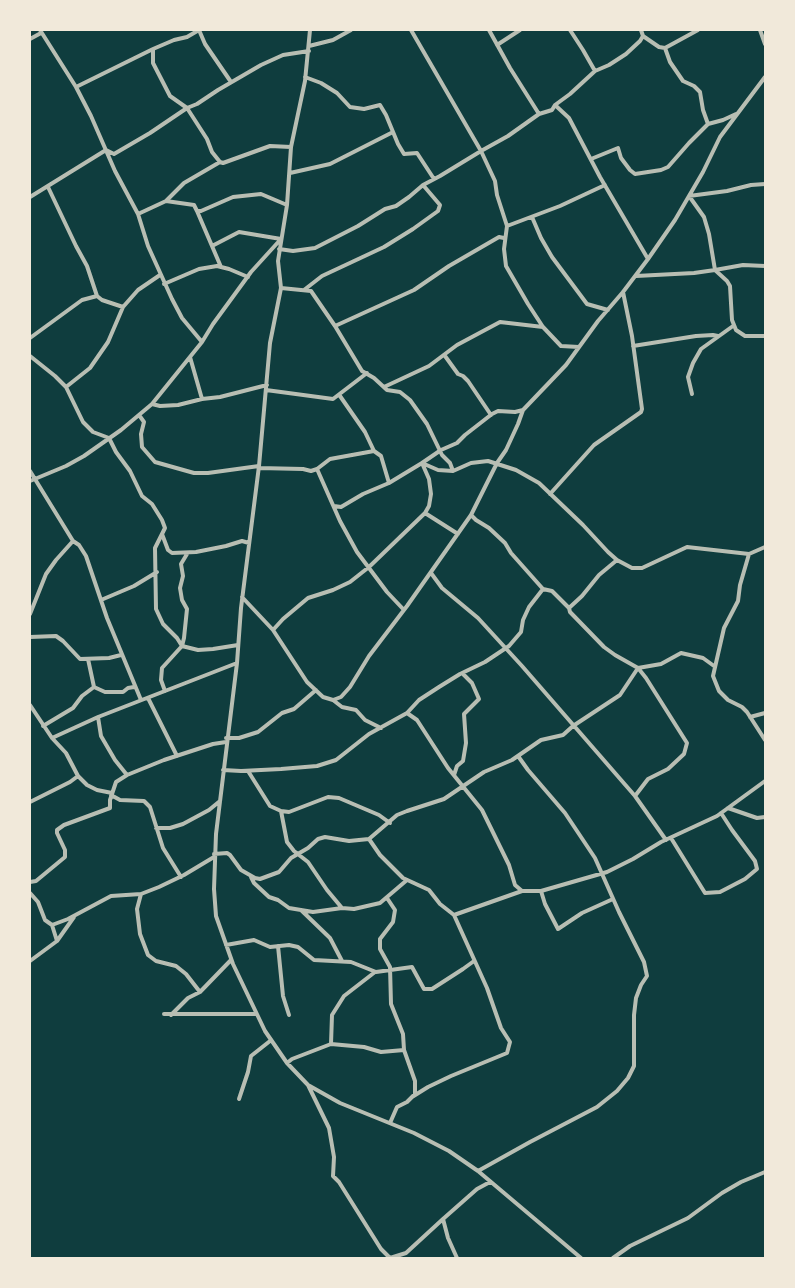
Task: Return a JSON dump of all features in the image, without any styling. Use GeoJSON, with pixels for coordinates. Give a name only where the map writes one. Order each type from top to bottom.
{"type":"FeatureCollection","features":[{"type":"Feature","properties":{"kind":"street"},"geometry":{"type":"LineString","coordinates":[[76,87],[153,49],[174,40],[192,36],[199,30],[205,44],[231,82]]}},
{"type":"Feature","properties":{"kind":"street"},"geometry":{"type":"LineString","coordinates":[[310,30],[305,78],[291,147],[287,205],[278,261],[281,288],[270,343],[259,467],[242,597],[237,663],[226,740],[214,855],[216,916],[231,960],[270,1041],[287,1064],[308,1085],[340,1103],[430,1140],[449,1151],[478,1172],[581,1258]]}},
{"type":"Feature","properties":{"kind":"street"},"geometry":{"type":"LineString","coordinates":[[106,150],[114,154],[187,108],[197,104],[261,65],[283,55],[333,40],[351,30]]}},
{"type":"Feature","properties":{"kind":"street"},"geometry":{"type":"LineString","coordinates":[[411,30],[481,150],[495,181],[497,195],[507,226],[504,238],[506,266],[543,327],[561,346],[579,347]]}},
{"type":"Feature","properties":{"kind":"street"},"geometry":{"type":"LineString","coordinates":[[489,30],[539,114]]}},
{"type":"Feature","properties":{"kind":"street"},"geometry":{"type":"LineString","coordinates":[[497,45],[520,30]]}},
{"type":"Feature","properties":{"kind":"street"},"geometry":{"type":"LineString","coordinates":[[570,30],[595,71]]}},
{"type":"Feature","properties":{"kind":"street"},"geometry":{"type":"LineString","coordinates":[[641,30],[643,36],[659,47],[666,48],[694,31]]}},
{"type":"Feature","properties":{"kind":"street"},"geometry":{"type":"LineString","coordinates":[[760,30],[765,44]]}},
{"type":"Feature","properties":{"kind":"street"},"geometry":{"type":"LineString","coordinates":[[30,39],[40,31],[76,87],[138,214],[148,246],[164,284],[182,318],[202,342]]}},
{"type":"Feature","properties":{"kind":"street"},"geometry":{"type":"LineString","coordinates":[[279,249],[293,251],[315,248],[358,226],[384,209],[396,206],[410,197],[424,184],[508,136],[539,114],[552,110],[555,105],[595,71],[626,54],[643,36]]}},
{"type":"Feature","properties":{"kind":"street"},"geometry":{"type":"LineString","coordinates":[[666,48],[670,62],[683,81],[700,92],[708,124]]}},
{"type":"Feature","properties":{"kind":"street"},"geometry":{"type":"LineString","coordinates":[[153,49],[153,63],[170,96],[187,108],[208,140],[212,152],[220,162]]}},
{"type":"Feature","properties":{"kind":"street"},"geometry":{"type":"LineString","coordinates":[[333,700],[341,697],[350,686],[369,656],[431,573],[471,515],[497,463],[506,450],[523,410],[566,365],[636,276],[689,196],[720,137],[765,77]]}},
{"type":"Feature","properties":{"kind":"street"},"geometry":{"type":"LineString","coordinates":[[305,78],[321,83],[337,93],[350,108],[364,109],[380,104],[404,154],[417,153],[434,180]]}},
{"type":"Feature","properties":{"kind":"street"},"geometry":{"type":"LineString","coordinates":[[555,105],[568,118],[648,259]]}},
{"type":"Feature","properties":{"kind":"street"},"geometry":{"type":"LineString","coordinates":[[591,159],[618,148],[621,158],[635,174],[661,170],[668,167],[708,124],[736,114]]}},
{"type":"Feature","properties":{"kind":"street"},"geometry":{"type":"LineString","coordinates":[[290,173],[330,164],[393,132]]}},
{"type":"Feature","properties":{"kind":"street"},"geometry":{"type":"LineString","coordinates":[[138,214],[166,201],[184,183],[220,162],[270,146],[291,147]]}},
{"type":"Feature","properties":{"kind":"street"},"geometry":{"type":"LineString","coordinates":[[30,198],[106,150]]}},
{"type":"Feature","properties":{"kind":"street"},"geometry":{"type":"LineString","coordinates":[[304,290],[322,276],[384,246],[413,229],[438,211],[440,205],[424,184]]}},
{"type":"Feature","properties":{"kind":"street"},"geometry":{"type":"LineString","coordinates":[[507,226],[586,194],[605,184]]}},
{"type":"Feature","properties":{"kind":"street"},"geometry":{"type":"LineString","coordinates":[[689,196],[765,184]]}},
{"type":"Feature","properties":{"kind":"street"},"geometry":{"type":"LineString","coordinates":[[48,187],[87,266],[97,296],[102,300],[123,307]]}},
{"type":"Feature","properties":{"kind":"street"},"geometry":{"type":"LineString","coordinates":[[197,211],[233,197],[261,194],[287,205]]}},
{"type":"Feature","properties":{"kind":"street"},"geometry":{"type":"LineString","coordinates":[[689,196],[704,217],[715,270],[730,286],[733,326],[739,334],[745,336],[765,336]]}},
{"type":"Feature","properties":{"kind":"street"},"geometry":{"type":"LineString","coordinates":[[166,201],[194,205],[222,267]]}},
{"type":"Feature","properties":{"kind":"street"},"geometry":{"type":"LineString","coordinates":[[532,217],[540,238],[552,257],[587,304],[608,310]]}},
{"type":"Feature","properties":{"kind":"street"},"geometry":{"type":"LineString","coordinates":[[212,246],[239,232],[281,239]]}},
{"type":"Feature","properties":{"kind":"street"},"geometry":{"type":"LineString","coordinates":[[335,326],[414,290],[449,266],[499,237],[504,238]]}},
{"type":"Feature","properties":{"kind":"street"},"geometry":{"type":"LineString","coordinates":[[30,481],[66,466],[140,416],[166,389],[248,277],[281,239]]}},
{"type":"Feature","properties":{"kind":"street"},"geometry":{"type":"LineString","coordinates":[[636,276],[694,273],[743,265],[765,266]]}},
{"type":"Feature","properties":{"kind":"street"},"geometry":{"type":"LineString","coordinates":[[164,284],[199,269],[216,266],[248,277]]}},
{"type":"Feature","properties":{"kind":"street"},"geometry":{"type":"LineString","coordinates":[[66,387],[90,368],[102,353],[123,307],[138,290],[160,275]]}},
{"type":"Feature","properties":{"kind":"street"},"geometry":{"type":"LineString","coordinates":[[281,288],[310,291],[335,326],[362,371],[387,390],[400,392],[410,400],[427,424],[442,455],[450,463],[453,471]]}},
{"type":"Feature","properties":{"kind":"street"},"geometry":{"type":"LineString","coordinates":[[550,494],[594,445],[641,412],[642,406],[633,346],[623,292]]}},
{"type":"Feature","properties":{"kind":"street"},"geometry":{"type":"LineString","coordinates":[[30,338],[82,300],[97,296]]}},
{"type":"Feature","properties":{"kind":"street"},"geometry":{"type":"LineString","coordinates":[[384,387],[429,366],[445,356],[457,345],[500,322],[543,327]]}},
{"type":"Feature","properties":{"kind":"street"},"geometry":{"type":"LineString","coordinates":[[692,394],[688,377],[702,349],[733,326]]}},
{"type":"Feature","properties":{"kind":"street"},"geometry":{"type":"LineString","coordinates":[[633,346],[696,336],[718,336]]}},
{"type":"Feature","properties":{"kind":"street"},"geometry":{"type":"LineString","coordinates":[[30,356],[66,387],[83,422],[94,432],[109,438],[116,452],[130,470],[142,496],[152,504],[162,520],[165,528],[155,548],[156,608],[163,624],[182,646],[206,650],[238,645]]}},
{"type":"Feature","properties":{"kind":"street"},"geometry":{"type":"LineString","coordinates":[[190,356],[202,399]]}},
{"type":"Feature","properties":{"kind":"street"},"geometry":{"type":"LineString","coordinates":[[445,356],[458,374],[463,376],[468,382],[491,416]]}},
{"type":"Feature","properties":{"kind":"street"},"geometry":{"type":"LineString","coordinates":[[152,404],[169,406],[266,388],[333,399],[340,396],[366,373]]}},
{"type":"Feature","properties":{"kind":"street"},"geometry":{"type":"LineString","coordinates":[[340,396],[365,432],[374,451],[381,456],[390,483]]}},
{"type":"Feature","properties":{"kind":"street"},"geometry":{"type":"LineString","coordinates":[[334,506],[341,507],[363,494],[390,483],[441,450],[457,443],[465,435],[498,412],[523,410]]}},
{"type":"Feature","properties":{"kind":"street"},"geometry":{"type":"LineString","coordinates":[[140,416],[144,422],[141,434],[142,447],[155,462],[194,473],[259,467],[311,471],[317,469],[330,459],[374,451]]}},
{"type":"Feature","properties":{"kind":"street"},"geometry":{"type":"LineString","coordinates":[[422,463],[438,470],[453,471],[480,461],[488,461],[516,470],[539,483],[624,565],[637,568],[687,547],[749,554],[765,546]]}},
{"type":"Feature","properties":{"kind":"street"},"geometry":{"type":"LineString","coordinates":[[273,630],[308,598],[350,582],[369,567],[378,556],[425,513],[429,506],[431,494],[422,463]]}},
{"type":"Feature","properties":{"kind":"street"},"geometry":{"type":"LineString","coordinates":[[317,469],[340,521],[357,552],[387,592],[404,610]]}},
{"type":"Feature","properties":{"kind":"street"},"geometry":{"type":"LineString","coordinates":[[30,471],[73,541],[86,556],[121,655],[140,700]]}},
{"type":"Feature","properties":{"kind":"street"},"geometry":{"type":"LineString","coordinates":[[425,513],[458,534]]}},
{"type":"Feature","properties":{"kind":"street"},"geometry":{"type":"LineString","coordinates":[[471,515],[505,543],[511,553],[543,589],[552,591],[604,647],[638,668],[687,743],[684,754],[668,769],[648,778],[634,796]]}},
{"type":"Feature","properties":{"kind":"street"},"geometry":{"type":"LineString","coordinates":[[162,534],[168,550],[172,553],[187,554],[226,546],[242,540],[249,543]]}},
{"type":"Feature","properties":{"kind":"street"},"geometry":{"type":"LineString","coordinates":[[30,614],[46,574],[73,541]]}},
{"type":"Feature","properties":{"kind":"street"},"geometry":{"type":"LineString","coordinates":[[165,691],[161,680],[162,668],[182,646],[184,638],[187,609],[182,600],[180,588],[183,576],[182,564],[187,554]]}},
{"type":"Feature","properties":{"kind":"street"},"geometry":{"type":"LineString","coordinates":[[749,554],[740,585],[738,601],[724,628],[713,676],[719,691],[728,700],[742,707],[765,740]]}},
{"type":"Feature","properties":{"kind":"street"},"geometry":{"type":"LineString","coordinates":[[569,608],[617,560]]}},
{"type":"Feature","properties":{"kind":"street"},"geometry":{"type":"LineString","coordinates":[[102,600],[134,586],[156,572]]}},
{"type":"Feature","properties":{"kind":"street"},"geometry":{"type":"LineString","coordinates":[[431,573],[442,588],[478,618],[522,666],[634,796],[666,840]]}},
{"type":"Feature","properties":{"kind":"street"},"geometry":{"type":"LineString","coordinates":[[223,770],[248,771],[317,766],[336,760],[368,734],[408,713],[419,700],[462,673],[485,662],[515,641],[521,632],[523,620],[529,607],[543,589]]}},
{"type":"Feature","properties":{"kind":"street"},"geometry":{"type":"LineString","coordinates":[[30,596],[38,594]]}},
{"type":"Feature","properties":{"kind":"street"},"geometry":{"type":"LineString","coordinates":[[242,597],[273,630],[307,682],[323,697],[333,700],[342,707],[356,710],[365,720],[380,728]]}},
{"type":"Feature","properties":{"kind":"street"},"geometry":{"type":"LineString","coordinates":[[30,637],[56,636],[80,659],[109,658],[121,655]]}},
{"type":"Feature","properties":{"kind":"street"},"geometry":{"type":"LineString","coordinates":[[52,925],[76,915],[111,896],[140,894],[181,877],[214,855],[227,853],[241,870],[255,878],[265,878],[279,872],[291,858],[308,848],[318,839],[325,837],[350,841],[369,839],[402,813],[444,799],[484,772],[518,756],[541,740],[563,735],[573,726],[620,695],[638,668],[661,664],[681,653],[704,658],[714,666]]}},
{"type":"Feature","properties":{"kind":"street"},"geometry":{"type":"LineString","coordinates":[[88,660],[94,687]]}},
{"type":"Feature","properties":{"kind":"street"},"geometry":{"type":"LineString","coordinates":[[52,738],[98,717],[237,663]]}},
{"type":"Feature","properties":{"kind":"street"},"geometry":{"type":"LineString","coordinates":[[454,775],[457,766],[463,761],[466,743],[464,714],[478,699],[472,683],[462,673]]}},
{"type":"Feature","properties":{"kind":"street"},"geometry":{"type":"LineString","coordinates":[[94,687],[105,692],[122,692],[134,687]]}},
{"type":"Feature","properties":{"kind":"street"},"geometry":{"type":"LineString","coordinates":[[43,726],[73,708],[82,696],[94,687]]}},
{"type":"Feature","properties":{"kind":"street"},"geometry":{"type":"LineString","coordinates":[[30,882],[36,880],[65,857],[65,850],[57,833],[60,828],[110,808],[116,782],[127,775],[177,756],[258,732],[282,712],[294,709],[316,690]]}},
{"type":"Feature","properties":{"kind":"street"},"geometry":{"type":"LineString","coordinates":[[148,698],[177,756]]}},
{"type":"Feature","properties":{"kind":"street"},"geometry":{"type":"LineString","coordinates":[[30,705],[52,738],[66,752],[78,776],[87,785],[112,794],[120,800],[144,801],[150,806],[164,848],[181,877]]}},
{"type":"Feature","properties":{"kind":"street"},"geometry":{"type":"LineString","coordinates":[[408,713],[417,720],[454,775],[482,810],[509,866],[515,885],[522,891]]}},
{"type":"Feature","properties":{"kind":"street"},"geometry":{"type":"LineString","coordinates":[[750,717],[765,713]]}},
{"type":"Feature","properties":{"kind":"street"},"geometry":{"type":"LineString","coordinates":[[98,717],[101,736],[115,760],[127,775]]}},
{"type":"Feature","properties":{"kind":"street"},"geometry":{"type":"LineString","coordinates":[[478,1172],[530,1142],[597,1108],[617,1091],[628,1078],[634,1066],[634,1014],[636,998],[647,976],[644,962],[595,858],[564,813],[518,756]]}},
{"type":"Feature","properties":{"kind":"street"},"geometry":{"type":"LineString","coordinates":[[248,771],[270,806],[282,811],[289,812],[328,797],[339,798],[379,815],[390,823]]}},
{"type":"Feature","properties":{"kind":"street"},"geometry":{"type":"LineString","coordinates":[[30,802],[78,776]]}},
{"type":"Feature","properties":{"kind":"street"},"geometry":{"type":"LineString","coordinates":[[454,915],[522,891],[541,890],[601,874],[721,813],[765,781]]}},
{"type":"Feature","properties":{"kind":"street"},"geometry":{"type":"LineString","coordinates":[[156,828],[170,828],[183,824],[209,810],[220,801]]}},
{"type":"Feature","properties":{"kind":"street"},"geometry":{"type":"LineString","coordinates":[[728,808],[757,818],[765,817]]}},
{"type":"Feature","properties":{"kind":"street"},"geometry":{"type":"LineString","coordinates":[[282,811],[287,842],[308,862],[342,908]]}},
{"type":"Feature","properties":{"kind":"street"},"geometry":{"type":"LineString","coordinates":[[671,838],[706,892],[720,892],[745,879],[757,869],[755,860],[721,813]]}},
{"type":"Feature","properties":{"kind":"street"},"geometry":{"type":"LineString","coordinates":[[369,839],[380,855],[407,880],[430,890],[440,904],[454,915],[487,988],[501,1028],[510,1042],[507,1053],[444,1080],[397,1107],[390,1124]]}},
{"type":"Feature","properties":{"kind":"street"},"geometry":{"type":"LineString","coordinates":[[251,876],[254,883],[269,897],[278,900],[289,908],[313,912],[342,908],[354,909],[380,903],[407,880]]}},
{"type":"Feature","properties":{"kind":"street"},"geometry":{"type":"LineString","coordinates":[[541,890],[545,904],[558,929],[582,913],[613,899]]}},
{"type":"Feature","properties":{"kind":"street"},"geometry":{"type":"LineString","coordinates":[[30,894],[38,902],[45,920],[52,925],[57,941]]}},
{"type":"Feature","properties":{"kind":"street"},"geometry":{"type":"LineString","coordinates":[[140,894],[137,909],[140,934],[148,956],[156,961],[176,966],[186,974],[200,992]]}},
{"type":"Feature","properties":{"kind":"street"},"geometry":{"type":"LineString","coordinates":[[387,898],[395,910],[393,922],[380,939],[380,949],[390,967],[391,1004],[403,1034],[404,1050],[410,1061],[415,1081],[415,1094],[412,1097]]}},
{"type":"Feature","properties":{"kind":"street"},"geometry":{"type":"LineString","coordinates":[[301,910],[330,938],[342,961]]}},
{"type":"Feature","properties":{"kind":"street"},"geometry":{"type":"LineString","coordinates":[[30,961],[57,941],[76,915]]}},
{"type":"Feature","properties":{"kind":"street"},"geometry":{"type":"LineString","coordinates":[[226,945],[254,940],[270,947],[289,945],[298,947],[314,960],[351,962],[375,972],[412,967],[424,990],[432,988],[463,970],[474,961]]}},
{"type":"Feature","properties":{"kind":"street"},"geometry":{"type":"LineString","coordinates":[[278,946],[283,996],[289,1014]]}},
{"type":"Feature","properties":{"kind":"street"},"geometry":{"type":"LineString","coordinates":[[171,1015],[188,998],[200,992],[231,960]]}},
{"type":"Feature","properties":{"kind":"street"},"geometry":{"type":"LineString","coordinates":[[332,1044],[332,1015],[344,996],[375,972]]}},
{"type":"Feature","properties":{"kind":"street"},"geometry":{"type":"LineString","coordinates":[[164,1014],[256,1014]]}},
{"type":"Feature","properties":{"kind":"street"},"geometry":{"type":"LineString","coordinates":[[239,1099],[251,1056],[270,1041]]}},
{"type":"Feature","properties":{"kind":"street"},"geometry":{"type":"LineString","coordinates":[[287,1064],[292,1060],[332,1044],[364,1047],[381,1052],[404,1050]]}},
{"type":"Feature","properties":{"kind":"street"},"geometry":{"type":"LineString","coordinates":[[308,1085],[330,1128],[334,1157],[333,1176],[339,1182],[381,1249],[390,1258],[406,1252],[477,1189],[490,1182]]}},
{"type":"Feature","properties":{"kind":"street"},"geometry":{"type":"LineString","coordinates":[[613,1258],[630,1246],[688,1218],[722,1193],[765,1172]]}},
{"type":"Feature","properties":{"kind":"street"},"geometry":{"type":"LineString","coordinates":[[443,1219],[448,1238],[457,1258]]}}]}
